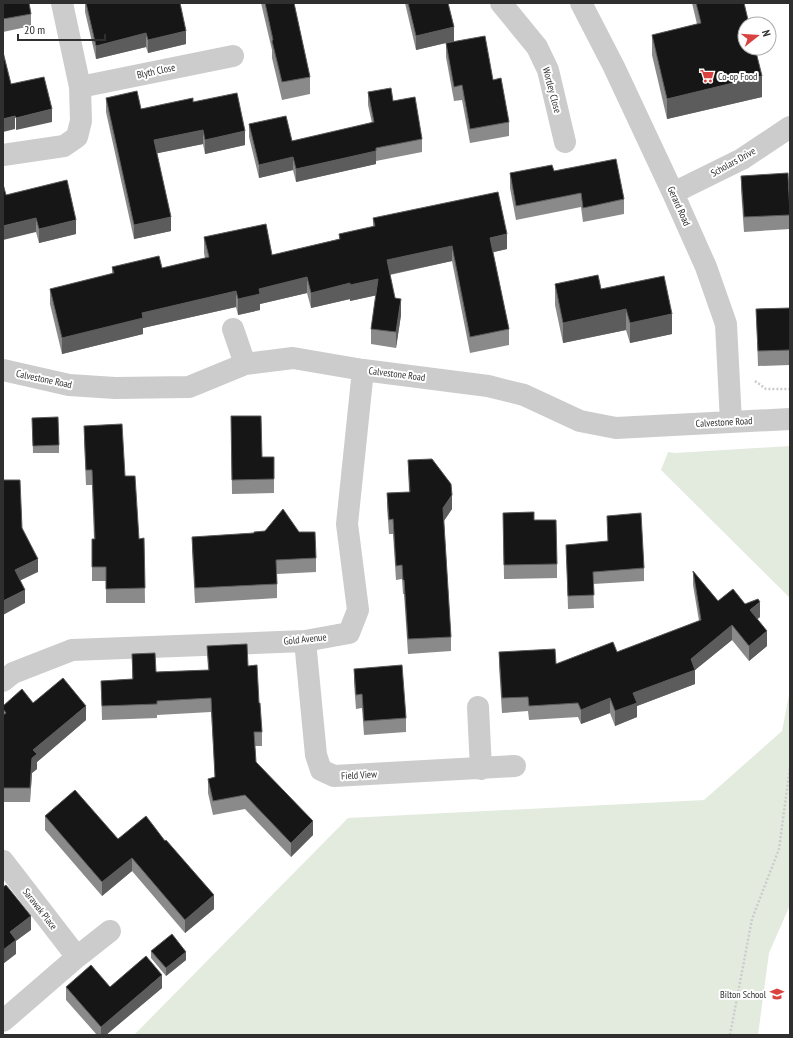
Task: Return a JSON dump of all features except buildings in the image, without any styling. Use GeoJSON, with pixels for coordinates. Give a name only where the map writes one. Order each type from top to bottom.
{"type":"FeatureCollection","features":[{"type":"Feature","properties":{"kind":"street"},"geometry":{"type":"LineString","coordinates":[[3,155],[64,146],[77,137],[81,121],[80,87],[62,3]]}},
{"type":"Feature","properties":{"kind":"street","name":"Wortley Close"},"geometry":{"type":"LineString","coordinates":[[501,3],[537,47],[548,70],[565,142]]}},
{"type":"Feature","properties":{"kind":"street","name":"Gerard Road"},"geometry":{"type":"LineString","coordinates":[[581,3],[614,67],[706,267],[726,324],[731,422]]}},
{"type":"Feature","properties":{"kind":"street","name":"Blyth Close"},"geometry":{"type":"LineString","coordinates":[[80,87],[233,56]]}},
{"type":"Feature","properties":{"kind":"street","name":"Scholars Drive"},"geometry":{"type":"LineString","coordinates":[[673,193],[742,159],[790,128]]}},
{"type":"Feature","properties":{"kind":"street"},"geometry":{"type":"LineString","coordinates":[[233,330],[245,364]]}},
{"type":"Feature","properties":{"kind":"street","name":"Calvestone Road"},"geometry":{"type":"LineString","coordinates":[[3,370],[69,385],[115,388],[189,387],[245,364],[294,358],[363,370],[488,386],[524,395],[580,421],[616,428],[790,419]]}},
{"type":"Feature","properties":{"kind":"street","name":"Gold Avenue"},"geometry":{"type":"LineString","coordinates":[[3,681],[13,673],[72,650],[305,641],[349,633],[358,610],[347,524],[363,370]]}},
{"type":"Feature","properties":{"kind":"street","name":"Field View"},"geometry":{"type":"LineString","coordinates":[[305,641],[316,755],[321,770],[334,776],[515,766]]}},
{"type":"Feature","properties":{"kind":"street"},"geometry":{"type":"LineString","coordinates":[[478,707],[480,769]]}},
{"type":"Feature","properties":{"kind":"street","name":"Sarawak Place"},"geometry":{"type":"LineString","coordinates":[[3,861],[77,957]]}},
{"type":"Feature","properties":{"kind":"street"},"geometry":{"type":"LineString","coordinates":[[3,1021],[77,957],[110,931]]}},
{"type":"Feature","properties":{"kind":"path"},"geometry":{"type":"LineString","coordinates":[[730,1035],[752,919],[779,849],[790,767]]}},
{"type":"Feature","properties":{"kind":"shaded area"},"geometry":{"type":"Polygon","coordinates":[[[790,446],[790,598],[661,470],[668,452],[675,453],[790,446]]]}},
{"type":"Feature","properties":{"kind":"shaded area"},"geometry":{"type":"Polygon","coordinates":[[[790,690],[790,905],[769,953],[758,1035],[134,1035],[348,818],[704,800],[782,731],[790,690]]]}},
{"type":"Feature","properties":{"kind":"place","name":"Co-op Food"},"geometry":{"type":"Point","coordinates":[707,76]}},
{"type":"Feature","properties":{"kind":"place","name":"Bilton School"},"geometry":{"type":"Point","coordinates":[777,994]}}]}
